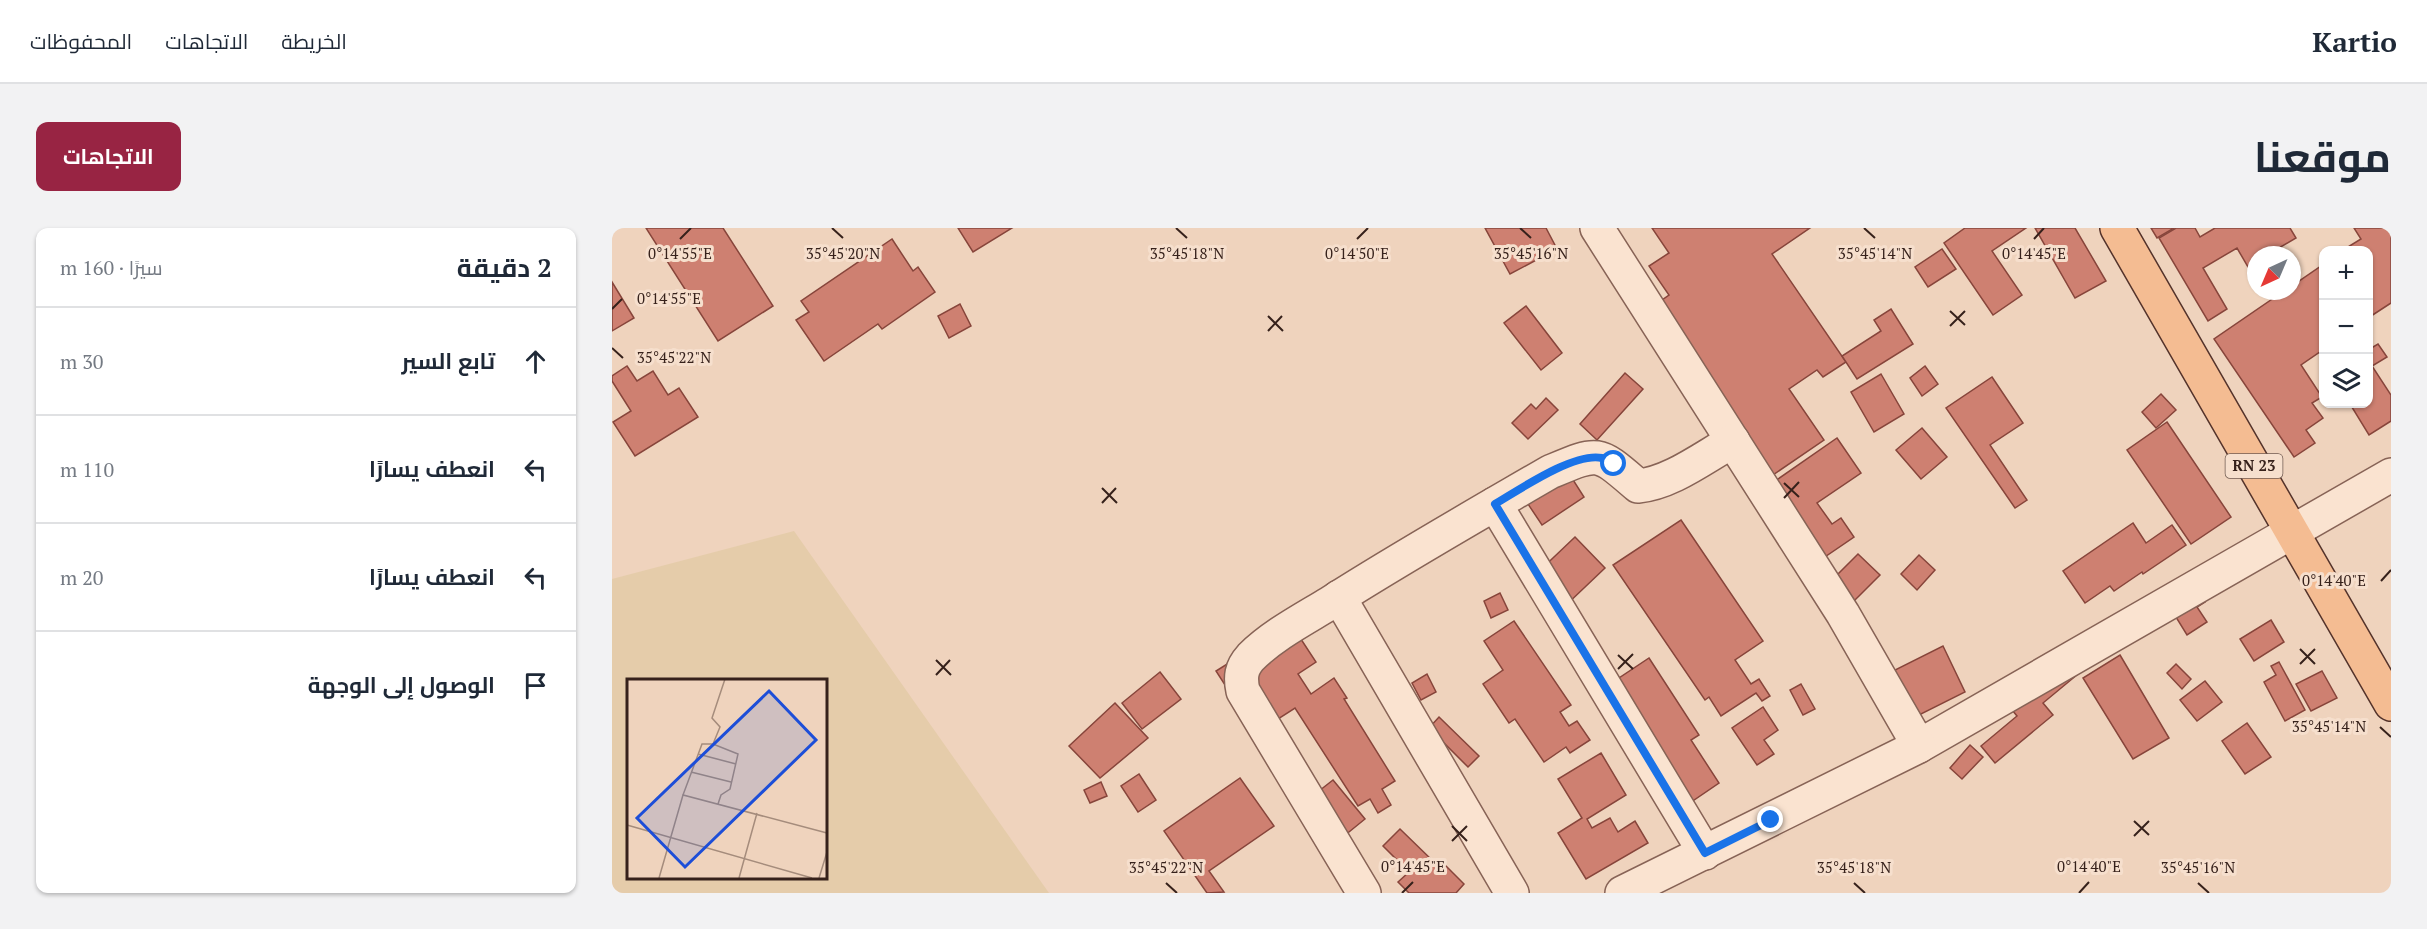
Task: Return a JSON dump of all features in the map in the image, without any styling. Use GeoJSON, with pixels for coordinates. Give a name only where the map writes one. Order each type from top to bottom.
{"type":"FeatureCollection","features":[{"type":"Feature","properties":{"kind":"main road","name":"RN 23"},"geometry":{"type":"LineString","coordinates":[[2117,228],[2391,704]]}},
{"type":"Feature","properties":{"kind":"street"},"geometry":{"type":"LineString","coordinates":[[1597,228],[1843,614],[1919,746]]}},
{"type":"Feature","properties":{"kind":"street"},"geometry":{"type":"LineString","coordinates":[[1364,893],[1243,691],[1240,680],[1242,670],[1251,657],[1277,636],[1339,597],[1550,472],[1583,458],[1603,458],[1614,464],[1638,486],[1650,485],[1665,480],[1733,441]]}},
{"type":"Feature","properties":{"kind":"street"},"geometry":{"type":"LineString","coordinates":[[1622,893],[1919,746],[2391,475]]}},
{"type":"Feature","properties":{"kind":"street"},"geometry":{"type":"LineString","coordinates":[[1495,504],[1705,853]]}},
{"type":"Feature","properties":{"kind":"street"},"geometry":{"type":"LineString","coordinates":[[1339,597],[1512,893]]}},
{"type":"Feature","properties":{"kind":"shaded area"},"geometry":{"type":"Polygon","coordinates":[[[794,531],[1049,893],[612,893],[612,579],[794,531]]]}},
{"type":"Feature","properties":{"kind":"building"},"geometry":{"type":"Polygon","coordinates":[[[646,228],[723,228],[773,306],[718,341],[646,228]]]}},
{"type":"Feature","properties":{"kind":"building"},"geometry":{"type":"Polygon","coordinates":[[[958,228],[1012,228],[973,252],[958,228]]]}},
{"type":"Feature","properties":{"kind":"building"},"geometry":{"type":"Polygon","coordinates":[[[1485,228],[1546,228],[1557,249],[1510,274],[1485,228]]]}},
{"type":"Feature","properties":{"kind":"building"},"geometry":{"type":"Polygon","coordinates":[[[1652,228],[1810,228],[1772,254],[1846,362],[1823,377],[1817,370],[1789,389],[1824,440],[1770,477],[1652,307],[1669,295],[1649,266],[1669,253],[1652,228]]]}},
{"type":"Feature","properties":{"kind":"building"},"geometry":{"type":"Polygon","coordinates":[[[1965,228],[2026,228],[1992,251],[2022,295],[1993,315],[1944,243],[1965,228]]]}},
{"type":"Feature","properties":{"kind":"building"},"geometry":{"type":"Polygon","coordinates":[[[2035,228],[2075,228],[2106,281],[2075,298],[2035,228]]]}},
{"type":"Feature","properties":{"kind":"building"},"geometry":{"type":"Polygon","coordinates":[[[2151,228],[2174,228],[2157,238],[2151,228]]]}},
{"type":"Feature","properties":{"kind":"building"},"geometry":{"type":"Polygon","coordinates":[[[2176,228],[2195,228],[2200,237],[2215,228],[2290,228],[2296,238],[2282,246],[2247,246],[2247,265],[2237,248],[2203,268],[2227,309],[2208,321],[2159,238],[2176,228]]]}},
{"type":"Feature","properties":{"kind":"building"},"geometry":{"type":"Polygon","coordinates":[[[2354,228],[2391,228],[2391,303],[2373,315],[2373,246],[2350,246],[2361,239],[2354,228]]]}},
{"type":"Feature","properties":{"kind":"building"},"geometry":{"type":"Polygon","coordinates":[[[892,239],[913,271],[918,267],[935,292],[882,329],[878,324],[824,361],[796,320],[809,312],[801,301],[892,239]]]}},
{"type":"Feature","properties":{"kind":"building"},"geometry":{"type":"Polygon","coordinates":[[[1942,249],[1956,269],[1928,287],[1915,267],[1942,249]]]}},
{"type":"Feature","properties":{"kind":"building"},"geometry":{"type":"Polygon","coordinates":[[[2319,267],[2319,352],[2301,365],[2319,392],[2319,399],[2312,403],[2323,418],[2306,430],[2315,443],[2294,457],[2214,339],[2271,300],[2301,300],[2301,280],[2319,267]]]}},
{"type":"Feature","properties":{"kind":"building"},"geometry":{"type":"Polygon","coordinates":[[[612,282],[634,318],[612,331],[612,282]]]}},
{"type":"Feature","properties":{"kind":"building"},"geometry":{"type":"Polygon","coordinates":[[[960,304],[971,326],[949,338],[938,316],[960,304]]]}},
{"type":"Feature","properties":{"kind":"building"},"geometry":{"type":"Polygon","coordinates":[[[1526,306],[1562,353],[1541,370],[1504,323],[1526,306]]]}},
{"type":"Feature","properties":{"kind":"building"},"geometry":{"type":"Polygon","coordinates":[[[1891,309],[1913,344],[1857,379],[1842,356],[1881,331],[1874,320],[1891,309]]]}},
{"type":"Feature","properties":{"kind":"building"},"geometry":{"type":"Polygon","coordinates":[[[2378,344],[2387,357],[2373,365],[2373,354],[2373,347],[2378,344]]]}},
{"type":"Feature","properties":{"kind":"building"},"geometry":{"type":"Polygon","coordinates":[[[627,366],[637,381],[653,371],[668,395],[679,388],[698,417],[635,456],[613,422],[631,411],[612,381],[612,376],[627,366]]]}},
{"type":"Feature","properties":{"kind":"building"},"geometry":{"type":"Polygon","coordinates":[[[1925,366],[1938,384],[1922,396],[1910,378],[1925,366]]]}},
{"type":"Feature","properties":{"kind":"building"},"geometry":{"type":"Polygon","coordinates":[[[2373,368],[2391,395],[2391,421],[2369,435],[2352,408],[2373,408],[2373,368]]]}},
{"type":"Feature","properties":{"kind":"building"},"geometry":{"type":"Polygon","coordinates":[[[1625,373],[1643,389],[1597,440],[1580,424],[1625,373]]]}},
{"type":"Feature","properties":{"kind":"building"},"geometry":{"type":"Polygon","coordinates":[[[1881,374],[1904,414],[1874,432],[1851,392],[1881,374]]]}},
{"type":"Feature","properties":{"kind":"building"},"geometry":{"type":"Polygon","coordinates":[[[1992,377],[2023,423],[1990,445],[2027,500],[2015,508],[1946,408],[1992,377]]]}},
{"type":"Feature","properties":{"kind":"building"},"geometry":{"type":"Polygon","coordinates":[[[2161,394],[2176,410],[2156,428],[2142,412],[2161,394]]]}},
{"type":"Feature","properties":{"kind":"building"},"geometry":{"type":"Polygon","coordinates":[[[1546,398],[1558,410],[1528,439],[1512,423],[1531,404],[1536,409],[1546,398]]]}},
{"type":"Feature","properties":{"kind":"building"},"geometry":{"type":"Polygon","coordinates":[[[2167,422],[2231,517],[2191,544],[2127,450],[2167,422]]]}},
{"type":"Feature","properties":{"kind":"building"},"geometry":{"type":"Polygon","coordinates":[[[1922,428],[1947,457],[1921,479],[1896,450],[1922,428]]]}},
{"type":"Feature","properties":{"kind":"building"},"geometry":{"type":"Polygon","coordinates":[[[1837,438],[1861,473],[1817,503],[1832,524],[1841,518],[1854,537],[1816,563],[1765,488],[1837,438]]]}},
{"type":"Feature","properties":{"kind":"building"},"geometry":{"type":"Polygon","coordinates":[[[1561,461],[1584,497],[1542,525],[1518,489],[1561,461]]]}},
{"type":"Feature","properties":{"kind":"building"},"geometry":{"type":"Polygon","coordinates":[[[1681,520],[1763,641],[1735,660],[1751,684],[1759,679],[1770,696],[1762,701],[1756,693],[1721,716],[1709,697],[1705,700],[1613,565],[1681,520]]]}},
{"type":"Feature","properties":{"kind":"building"},"geometry":{"type":"Polygon","coordinates":[[[2133,523],[2146,543],[2172,525],[2186,545],[2114,591],[2110,586],[2085,603],[2063,571],[2133,523]]]}},
{"type":"Feature","properties":{"kind":"building"},"geometry":{"type":"Polygon","coordinates":[[[1575,537],[1605,568],[1563,608],[1533,577],[1575,537]]]}},
{"type":"Feature","properties":{"kind":"building"},"geometry":{"type":"Polygon","coordinates":[[[1858,554],[1880,575],[1851,604],[1830,582],[1858,554]]]}},
{"type":"Feature","properties":{"kind":"building"},"geometry":{"type":"Polygon","coordinates":[[[1919,555],[1935,570],[1917,590],[1901,574],[1919,555]]]}},
{"type":"Feature","properties":{"kind":"building"},"geometry":{"type":"Polygon","coordinates":[[[2189,577],[2205,602],[2197,607],[2207,622],[2187,635],[2171,609],[2189,577]]]}},
{"type":"Feature","properties":{"kind":"building"},"geometry":{"type":"Polygon","coordinates":[[[1500,593],[1508,610],[1491,618],[1484,601],[1500,593]]]}},
{"type":"Feature","properties":{"kind":"building"},"geometry":{"type":"Polygon","coordinates":[[[2271,620],[2284,642],[2254,661],[2240,639],[2271,620]]]}},
{"type":"Feature","properties":{"kind":"building"},"geometry":{"type":"Polygon","coordinates":[[[1514,621],[1571,705],[1560,712],[1569,726],[1577,721],[1590,740],[1570,753],[1566,747],[1544,762],[1515,719],[1509,723],[1483,684],[1503,670],[1484,641],[1514,621]]]}},
{"type":"Feature","properties":{"kind":"building"},"geometry":{"type":"Polygon","coordinates":[[[1291,624],[1316,662],[1298,674],[1311,694],[1334,678],[1347,698],[1344,699],[1395,781],[1382,789],[1391,805],[1378,813],[1370,799],[1358,806],[1295,708],[1256,733],[1216,671],[1291,624]]]}},
{"type":"Feature","properties":{"kind":"building"},"geometry":{"type":"Polygon","coordinates":[[[2083,633],[2101,655],[2043,703],[2053,715],[1995,763],[1981,746],[2017,716],[2008,705],[2045,664],[2083,633]]]}},
{"type":"Feature","properties":{"kind":"building"},"geometry":{"type":"Polygon","coordinates":[[[1943,646],[1965,692],[1905,722],[1883,676],[1943,646]]]}},
{"type":"Feature","properties":{"kind":"building"},"geometry":{"type":"Polygon","coordinates":[[[2120,655],[2169,738],[2133,759],[2083,678],[2120,655]]]}},
{"type":"Feature","properties":{"kind":"building"},"geometry":{"type":"Polygon","coordinates":[[[1649,658],[1699,735],[1691,740],[1719,783],[1678,811],[1598,692],[1649,658]]]}},
{"type":"Feature","properties":{"kind":"building"},"geometry":{"type":"Polygon","coordinates":[[[2279,662],[2305,710],[2285,721],[2264,682],[2276,675],[2271,666],[2279,662]]]}},
{"type":"Feature","properties":{"kind":"building"},"geometry":{"type":"Polygon","coordinates":[[[2176,664],[2191,679],[2182,689],[2167,673],[2176,664]]]}},
{"type":"Feature","properties":{"kind":"building"},"geometry":{"type":"Polygon","coordinates":[[[2322,671],[2337,698],[2311,711],[2296,684],[2322,671]]]}},
{"type":"Feature","properties":{"kind":"building"},"geometry":{"type":"Polygon","coordinates":[[[1160,672],[1181,699],[1142,729],[1122,703],[1160,672]]]}},
{"type":"Feature","properties":{"kind":"building"},"geometry":{"type":"Polygon","coordinates":[[[1427,674],[1436,692],[1421,700],[1412,683],[1427,674]]]}},
{"type":"Feature","properties":{"kind":"building"},"geometry":{"type":"Polygon","coordinates":[[[2205,681],[2222,702],[2197,721],[2180,700],[2205,681]]]}},
{"type":"Feature","properties":{"kind":"building"},"geometry":{"type":"Polygon","coordinates":[[[1801,684],[1815,709],[1803,715],[1790,690],[1801,684]]]}},
{"type":"Feature","properties":{"kind":"building"},"geometry":{"type":"Polygon","coordinates":[[[1115,703],[1148,738],[1100,778],[1069,746],[1115,703]]]}},
{"type":"Feature","properties":{"kind":"building"},"geometry":{"type":"Polygon","coordinates":[[[1763,707],[1778,730],[1764,740],[1774,754],[1757,765],[1732,728],[1763,707]]]}},
{"type":"Feature","properties":{"kind":"building"},"geometry":{"type":"Polygon","coordinates":[[[1439,717],[1479,756],[1468,767],[1429,728],[1439,717]]]}},
{"type":"Feature","properties":{"kind":"building"},"geometry":{"type":"Polygon","coordinates":[[[2247,723],[2271,757],[2245,774],[2222,741],[2247,723]]]}},
{"type":"Feature","properties":{"kind":"building"},"geometry":{"type":"Polygon","coordinates":[[[1970,745],[1983,757],[1962,779],[1950,768],[1970,745]]]}},
{"type":"Feature","properties":{"kind":"building"},"geometry":{"type":"Polygon","coordinates":[[[1601,753],[1626,795],[1587,819],[1592,828],[1610,818],[1618,832],[1635,821],[1648,843],[1586,879],[1558,833],[1582,818],[1558,779],[1601,753]]]}},
{"type":"Feature","properties":{"kind":"building"},"geometry":{"type":"Polygon","coordinates":[[[1139,774],[1156,800],[1138,812],[1121,786],[1139,774]]]}},
{"type":"Feature","properties":{"kind":"building"},"geometry":{"type":"Polygon","coordinates":[[[1240,778],[1274,826],[1209,871],[1224,892],[1207,893],[1164,831],[1240,778]]]}},
{"type":"Feature","properties":{"kind":"building"},"geometry":{"type":"Polygon","coordinates":[[[1333,780],[1365,819],[1328,849],[1296,809],[1333,780]]]}},
{"type":"Feature","properties":{"kind":"building"},"geometry":{"type":"Polygon","coordinates":[[[1101,782],[1107,796],[1090,803],[1084,790],[1101,782]]]}},
{"type":"Feature","properties":{"kind":"building"},"geometry":{"type":"Polygon","coordinates":[[[1400,829],[1435,863],[1439,859],[1464,884],[1456,893],[1409,893],[1398,882],[1409,872],[1383,846],[1400,829]]]}},
{"type":"Feature","properties":{"kind":"route"},"geometry":{"type":"LineString","coordinates":[[1614,464],[1603,458],[1583,458],[1550,472],[1495,504],[1705,853],[1771,820]]}}]}
